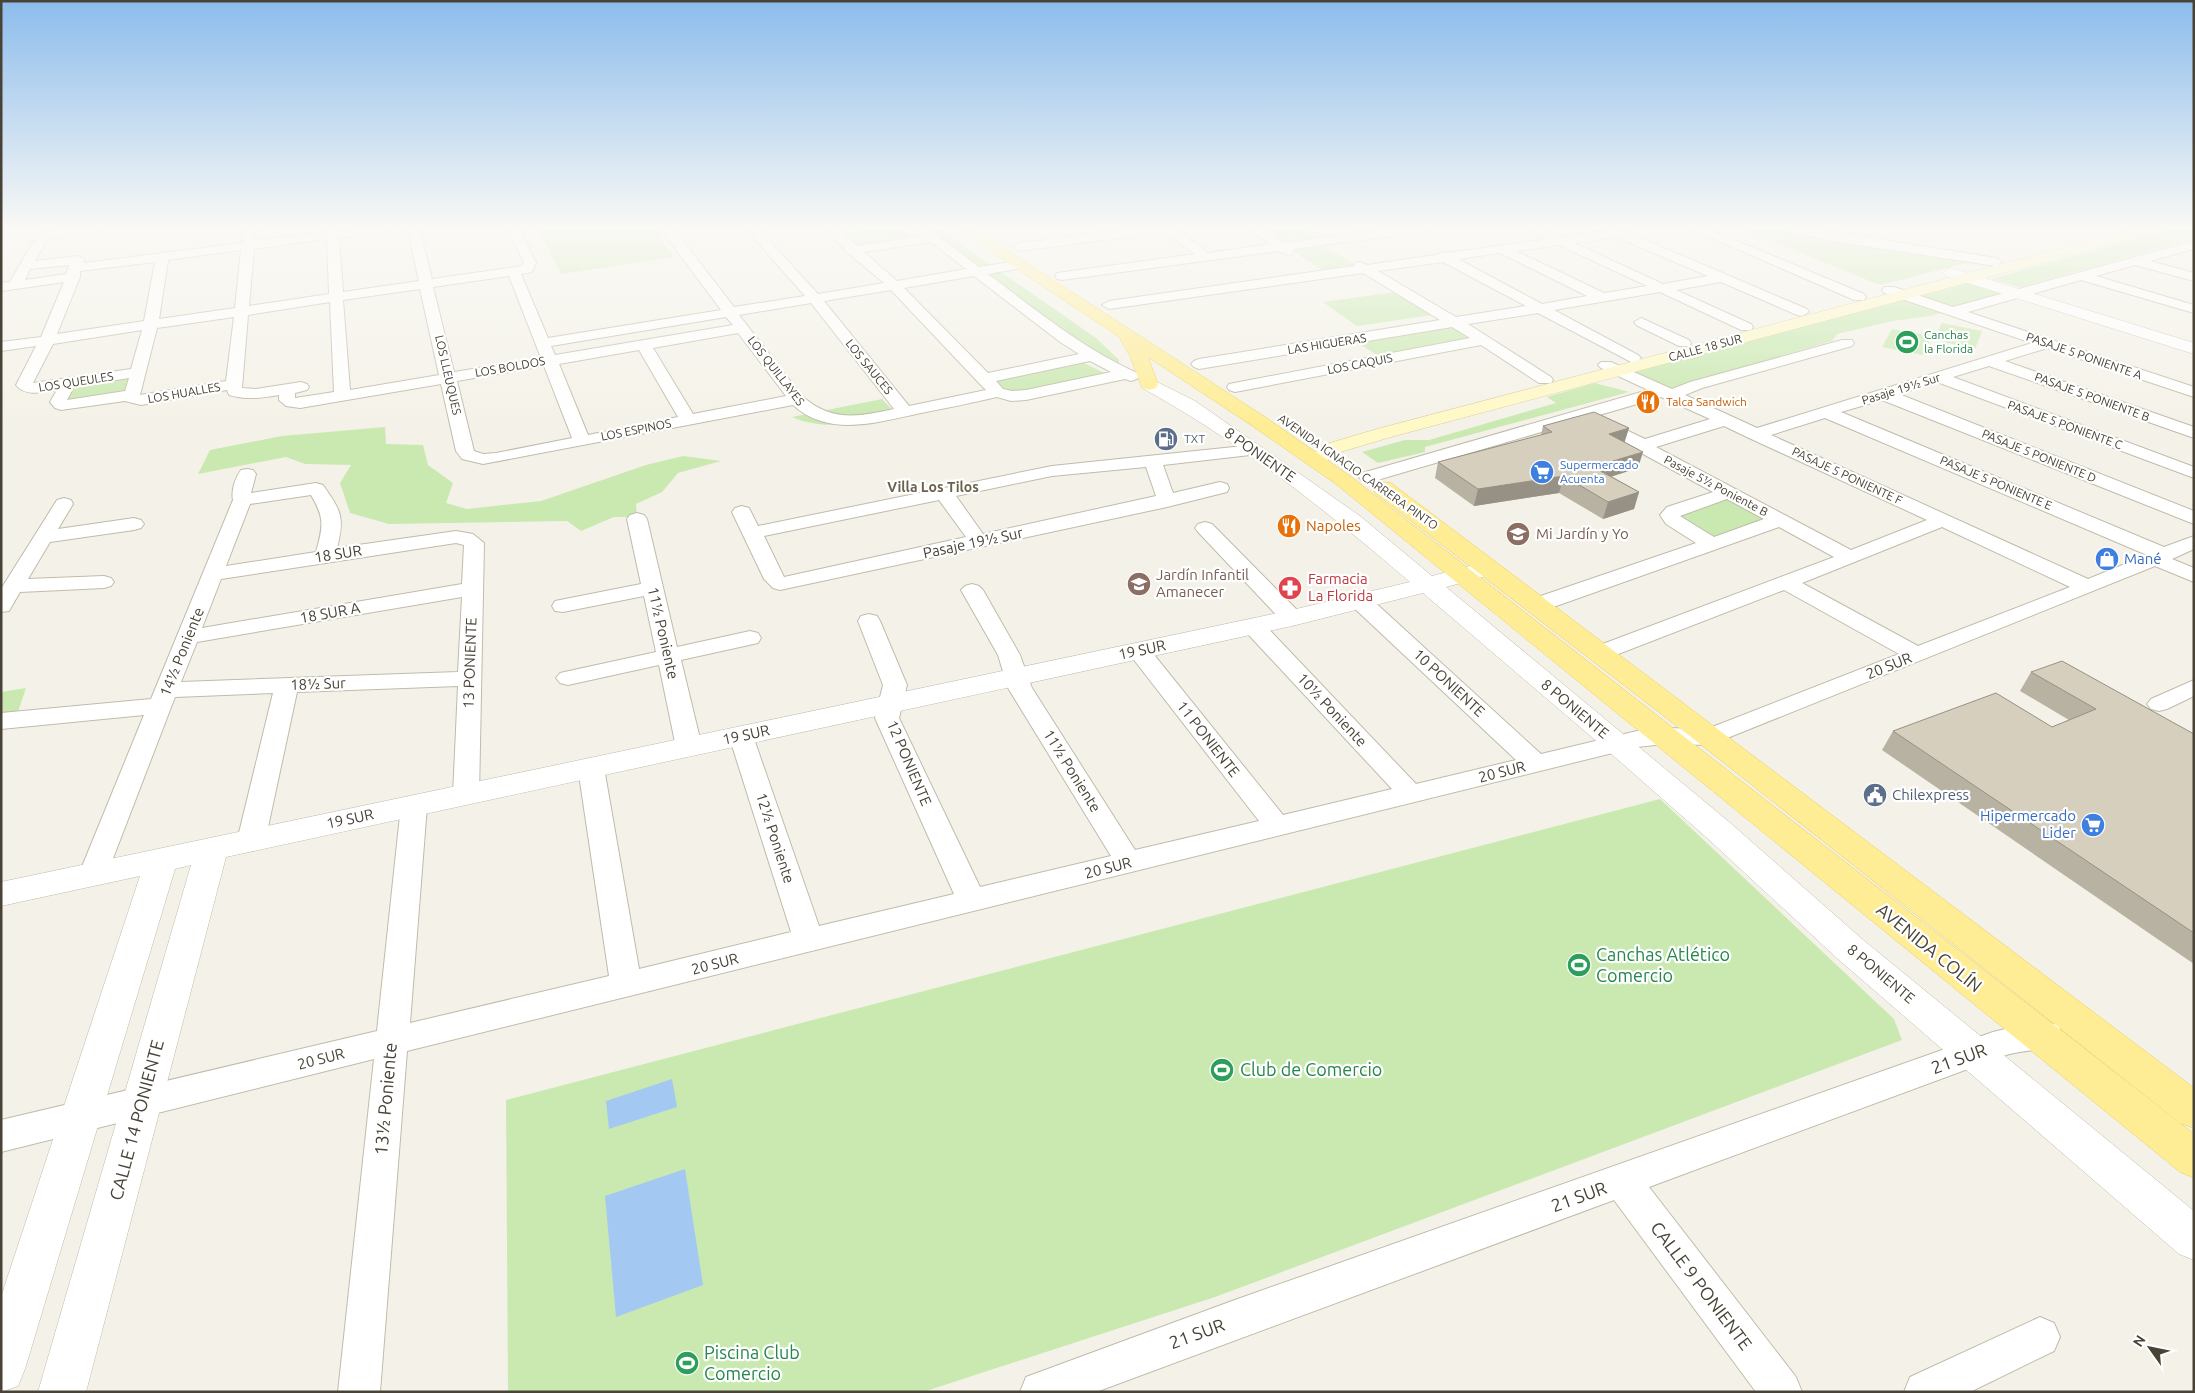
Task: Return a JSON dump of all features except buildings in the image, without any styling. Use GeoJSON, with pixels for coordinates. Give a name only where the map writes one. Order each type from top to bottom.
{"type":"FeatureCollection","features":[{"type":"Feature","properties":{"kind":"main road","name":"AVENIDA IGNACIO CARRERA PINTO"},"geometry":{"type":"LineString","coordinates":[[1061,293],[1312,456],[1665,736]]}},
{"type":"Feature","properties":{"kind":"main road","name":"AVENIDA IGNACIO CARRERA PINTO"},"geometry":{"type":"LineString","coordinates":[[1090,293],[1278,415]]}},
{"type":"Feature","properties":{"kind":"main road","name":"CALLE 18 SUR"},"geometry":{"type":"LineString","coordinates":[[1312,456],[1544,380],[1612,368],[1633,358],[1684,343],[1876,293]]}},
{"type":"Feature","properties":{"kind":"main road","name":"CALLE 18 SUR"},"geometry":{"type":"LineString","coordinates":[[1312,456],[1612,368],[1912,293]]}},
{"type":"Feature","properties":{"kind":"main road"},"geometry":{"type":"LineString","coordinates":[[1123,333],[1139,356],[1149,384]]}},
{"type":"Feature","properties":{"kind":"main road","name":"AVENIDA IGNACIO CARRERA PINTO"},"geometry":{"type":"LineString","coordinates":[[1312,456],[1368,477],[1710,738]]}},
{"type":"Feature","properties":{"kind":"main road","name":"AVENIDA COLÍN"},"geometry":{"type":"LineString","coordinates":[[1665,736],[2194,1160]]}},
{"type":"Feature","properties":{"kind":"main road","name":"AVENIDA COLÍN"},"geometry":{"type":"LineString","coordinates":[[1710,738],[2194,1111]]}},
{"type":"Feature","properties":{"kind":"street","name":"LOS QUEULES"},"geometry":{"type":"LineString","coordinates":[[66,293],[47,340],[24,385],[32,389],[138,372]]}},
{"type":"Feature","properties":{"kind":"street"},"geometry":{"type":"LineString","coordinates":[[133,398],[151,325],[156,293]]}},
{"type":"Feature","properties":{"kind":"street"},"geometry":{"type":"LineString","coordinates":[[237,389],[244,293]]}},
{"type":"Feature","properties":{"kind":"street"},"geometry":{"type":"LineString","coordinates":[[336,293],[342,388]]}},
{"type":"Feature","properties":{"kind":"street"},"geometry":{"type":"LineString","coordinates":[[1,347],[371,293]]}},
{"type":"Feature","properties":{"kind":"street","name":"LOS LLEUQUES"},"geometry":{"type":"LineString","coordinates":[[429,293],[465,451],[468,455],[476,458]]}},
{"type":"Feature","properties":{"kind":"street"},"geometry":{"type":"LineString","coordinates":[[523,293],[582,441]]}},
{"type":"Feature","properties":{"kind":"street","name":"LOS QUILLAYES"},"geometry":{"type":"LineString","coordinates":[[716,293],[796,398],[812,412],[837,420],[868,420],[905,412]]}},
{"type":"Feature","properties":{"kind":"street","name":"LOS SAUCES"},"geometry":{"type":"LineString","coordinates":[[810,293],[905,412]]}},
{"type":"Feature","properties":{"kind":"street","name":"LOS BOLDOS"},"geometry":{"type":"LineString","coordinates":[[543,343],[845,293]]}},
{"type":"Feature","properties":{"kind":"street"},"geometry":{"type":"LineString","coordinates":[[902,293],[997,392]]}},
{"type":"Feature","properties":{"kind":"street","name":"8 PONIENTE"},"geometry":{"type":"LineString","coordinates":[[1005,293],[1065,339],[1126,374],[1179,399],[1253,450],[1312,456],[1352,521],[1618,744],[1717,829],[1815,918],[2194,1239]]}},
{"type":"Feature","properties":{"kind":"street"},"geometry":{"type":"LineString","coordinates":[[1109,305],[1195,293]]}},
{"type":"Feature","properties":{"kind":"street"},"geometry":{"type":"LineString","coordinates":[[1406,293],[1484,340],[1544,380]]}},
{"type":"Feature","properties":{"kind":"street"},"geometry":{"type":"LineString","coordinates":[[1512,293],[1633,358]]}},
{"type":"Feature","properties":{"kind":"street"},"geometry":{"type":"LineString","coordinates":[[1592,293],[1602,298]]}},
{"type":"Feature","properties":{"kind":"street","name":"LAS HIGUERAS"},"geometry":{"type":"LineString","coordinates":[[1199,364],[1635,293]]}},
{"type":"Feature","properties":{"kind":"street"},"geometry":{"type":"LineString","coordinates":[[1671,293],[1746,327]]}},
{"type":"Feature","properties":{"kind":"street"},"geometry":{"type":"LineString","coordinates":[[1758,293],[1802,312]]}},
{"type":"Feature","properties":{"kind":"street"},"geometry":{"type":"LineString","coordinates":[[1849,293],[1859,297]]}},
{"type":"Feature","properties":{"kind":"street","name":"PASAJE 5 PONIENTE A"},"geometry":{"type":"LineString","coordinates":[[1899,293],[2194,392]]}},
{"type":"Feature","properties":{"kind":"street"},"geometry":{"type":"LineString","coordinates":[[2014,293],[2194,349]]}},
{"type":"Feature","properties":{"kind":"street"},"geometry":{"type":"LineString","coordinates":[[1954,312],[2021,293]]}},
{"type":"Feature","properties":{"kind":"street"},"geometry":{"type":"LineString","coordinates":[[2139,293],[2194,309]]}},
{"type":"Feature","properties":{"kind":"street"},"geometry":{"type":"LineString","coordinates":[[1641,322],[1684,343]]}},
{"type":"Feature","properties":{"kind":"street","name":"LOS BOLDOS"},"geometry":{"type":"LineString","coordinates":[[287,390],[287,400],[292,403],[342,388],[448,377],[744,328]]}},
{"type":"Feature","properties":{"kind":"street","name":"LOS CAQUIS"},"geometry":{"type":"LineString","coordinates":[[1235,387],[1484,340]]}},
{"type":"Feature","properties":{"kind":"street"},"geometry":{"type":"LineString","coordinates":[[1368,477],[1581,415],[1847,343]]}},
{"type":"Feature","properties":{"kind":"street","name":"Pasaje 19½ Sur"},"geometry":{"type":"LineString","coordinates":[[1755,434],[2047,343]]}},
{"type":"Feature","properties":{"kind":"street"},"geometry":{"type":"LineString","coordinates":[[644,345],[688,420]]}},
{"type":"Feature","properties":{"kind":"street"},"geometry":{"type":"LineString","coordinates":[[984,379],[1093,356]]}},
{"type":"Feature","properties":{"kind":"street","name":"PASAJE 5 PONIENTE B"},"geometry":{"type":"LineString","coordinates":[[1990,361],[2194,433]]}},
{"type":"Feature","properties":{"kind":"street","name":"PASAJE 5 PONIENTE F"},"geometry":{"type":"LineString","coordinates":[[1612,368],[2088,587]]}},
{"type":"Feature","properties":{"kind":"street"},"geometry":{"type":"LineString","coordinates":[[905,412],[997,392],[1011,396],[1026,395],[1126,374]]}},
{"type":"Feature","properties":{"kind":"street","name":"PASAJE 5 PONIENTE C"},"geometry":{"type":"LineString","coordinates":[[1937,377],[2194,473]]}},
{"type":"Feature","properties":{"kind":"street","name":"LOS HUALLES"},"geometry":{"type":"LineString","coordinates":[[68,384],[58,402],[61,405],[237,389],[256,394],[319,384],[342,388]]}},
{"type":"Feature","properties":{"kind":"street","name":"PASAJE 5 PONIENTE D"},"geometry":{"type":"LineString","coordinates":[[1883,394],[2194,518]]}},
{"type":"Feature","properties":{"kind":"street","name":"LOS ESPINOS"},"geometry":{"type":"LineString","coordinates":[[476,458],[496,458],[796,398]]}},
{"type":"Feature","properties":{"kind":"street","name":"PASAJE 5 PONIENTE E"},"geometry":{"type":"LineString","coordinates":[[1826,412],[2160,557],[2194,576]]}},
{"type":"Feature","properties":{"kind":"street","name":"Pasaje 5½ Poniente B"},"geometry":{"type":"LineString","coordinates":[[1581,415],[1644,445],[1649,450],[1727,493],[1851,558]]}},
{"type":"Feature","properties":{"kind":"street"},"geometry":{"type":"LineString","coordinates":[[1644,445],[1726,420]]}},
{"type":"Feature","properties":{"kind":"street"},"geometry":{"type":"LineString","coordinates":[[742,512],[752,533],[1052,471],[1253,450]]}},
{"type":"Feature","properties":{"kind":"street"},"geometry":{"type":"LineString","coordinates":[[1152,460],[1167,501]]}},
{"type":"Feature","properties":{"kind":"street","name":"14½ Poniente"},"geometry":{"type":"LineString","coordinates":[[93,874],[242,500],[241,494],[247,474]]}},
{"type":"Feature","properties":{"kind":"street","name":"Pasaje 19½ Sur"},"geometry":{"type":"LineString","coordinates":[[752,533],[774,579],[780,584],[1220,488]]}},
{"type":"Feature","properties":{"kind":"street"},"geometry":{"type":"LineString","coordinates":[[242,500],[316,489],[333,516],[333,525],[324,556]]}},
{"type":"Feature","properties":{"kind":"street"},"geometry":{"type":"LineString","coordinates":[[943,492],[979,542]]}},
{"type":"Feature","properties":{"kind":"street"},"geometry":{"type":"LineString","coordinates":[[1712,544],[1673,520],[1670,515],[1727,493]]}},
{"type":"Feature","properties":{"kind":"street"},"geometry":{"type":"LineString","coordinates":[[1,606],[64,504]]}},
{"type":"Feature","properties":{"kind":"street","name":"11½ Poniente"},"geometry":{"type":"LineString","coordinates":[[637,519],[688,747]]}},
{"type":"Feature","properties":{"kind":"street"},"geometry":{"type":"LineString","coordinates":[[1537,605],[1780,520]]}},
{"type":"Feature","properties":{"kind":"street"},"geometry":{"type":"LineString","coordinates":[[1600,653],[1851,558],[1943,520]]}},
{"type":"Feature","properties":{"kind":"street"},"geometry":{"type":"LineString","coordinates":[[44,537],[134,524]]}},
{"type":"Feature","properties":{"kind":"street"},"geometry":{"type":"LineString","coordinates":[[1205,528],[1292,618]]}},
{"type":"Feature","properties":{"kind":"street","name":"18 SUR"},"geometry":{"type":"LineString","coordinates":[[213,574],[324,556],[464,537]]}},
{"type":"Feature","properties":{"kind":"street","name":"13 PONIENTE"},"geometry":{"type":"LineString","coordinates":[[464,537],[474,543],[466,794]]}},
{"type":"Feature","properties":{"kind":"street","name":"20 SUR"},"geometry":{"type":"LineString","coordinates":[[1,1136],[1618,744],[1644,738],[1665,736],[1710,738],[1916,654],[2088,587],[2194,542]]}},
{"type":"Feature","properties":{"kind":"street","name":"19 SUR"},"geometry":{"type":"LineString","coordinates":[[1,894],[1292,618],[1489,568]]}},
{"type":"Feature","properties":{"kind":"street"},"geometry":{"type":"LineString","coordinates":[[14,586],[104,582]]}},
{"type":"Feature","properties":{"kind":"street"},"geometry":{"type":"LineString","coordinates":[[1784,582],[1916,654]]}},
{"type":"Feature","properties":{"kind":"street"},"geometry":{"type":"LineString","coordinates":[[563,606],[652,588]]}},
{"type":"Feature","properties":{"kind":"street","name":"18 SUR A"},"geometry":{"type":"LineString","coordinates":[[187,637],[472,589]]}},
{"type":"Feature","properties":{"kind":"street","name":"11½ Poniente"},"geometry":{"type":"LineString","coordinates":[[972,590],[1009,655],[1018,677],[1020,688],[1129,863]]}},
{"type":"Feature","properties":{"kind":"street","name":"10 PONIENTE"},"geometry":{"type":"LineString","coordinates":[[1361,602],[1536,764]]}},
{"type":"Feature","properties":{"kind":"street","name":"12 PONIENTE"},"geometry":{"type":"LineString","coordinates":[[869,621],[895,685],[892,704],[887,718],[972,901]]}},
{"type":"Feature","properties":{"kind":"street","name":"10½ Poniente"},"geometry":{"type":"LineString","coordinates":[[1253,626],[1410,794]]}},
{"type":"Feature","properties":{"kind":"street"},"geometry":{"type":"LineString","coordinates":[[568,678],[750,638]]}},
{"type":"Feature","properties":{"kind":"street","name":"11 PONIENTE"},"geometry":{"type":"LineString","coordinates":[[1139,651],[1278,827]]}},
{"type":"Feature","properties":{"kind":"street","name":"18½ Sur"},"geometry":{"type":"LineString","coordinates":[[1,721],[163,698],[287,685],[470,679]]}},
{"type":"Feature","properties":{"kind":"street"},"geometry":{"type":"LineString","coordinates":[[252,840],[287,685]]}},
{"type":"Feature","properties":{"kind":"street"},"geometry":{"type":"LineString","coordinates":[[2159,704],[2194,687]]}},
{"type":"Feature","properties":{"kind":"street","name":"12½ Poniente"},"geometry":{"type":"LineString","coordinates":[[741,736],[809,941]]}},
{"type":"Feature","properties":{"kind":"street"},"geometry":{"type":"LineString","coordinates":[[591,768],[626,986]]}},
{"type":"Feature","properties":{"kind":"street","name":"13½ Poniente"},"geometry":{"type":"LineString","coordinates":[[359,1392],[414,806]]}},
{"type":"Feature","properties":{"kind":"street","name":"CALLE 14 PONIENTE"},"geometry":{"type":"LineString","coordinates":[[62,1392],[212,849]]}},
{"type":"Feature","properties":{"kind":"street"},"geometry":{"type":"LineString","coordinates":[[1,1369],[82,1117],[161,860]]}},
{"type":"Feature","properties":{"kind":"street","name":"21 SUR"},"geometry":{"type":"LineString","coordinates":[[1042,1392],[1232,1321],[2021,1037],[2036,1034],[2072,1038],[2119,1053]]}},
{"type":"Feature","properties":{"kind":"street","name":"CALLE 9 PONIENTE"},"geometry":{"type":"LineString","coordinates":[[1622,1181],[1781,1392]]}},
{"type":"Feature","properties":{"kind":"street"},"geometry":{"type":"LineString","coordinates":[[1925,1392],[2040,1337]]}},
{"type":"Feature","properties":{"kind":"green space"},"geometry":{"type":"Polygon","coordinates":[[[1011,293],[1031,293],[1096,338],[1119,360],[1119,367],[1093,354],[1011,293]]]}},
{"type":"Feature","properties":{"kind":"green space"},"geometry":{"type":"Polygon","coordinates":[[[1398,293],[1432,315],[1357,326],[1323,302],[1398,293]]]}},
{"type":"Feature","properties":{"kind":"green space"},"geometry":{"type":"Polygon","coordinates":[[[1928,293],[2001,293],[1931,316],[1892,321],[1837,334],[1832,341],[1667,389],[1630,372],[1928,293]]]}},
{"type":"Feature","properties":{"kind":"green space","name":"Canchas la Florida"},"geometry":{"type":"Polygon","coordinates":[[[1942,323],[1982,331],[1975,349],[1934,340],[1942,323]]]}},
{"type":"Feature","properties":{"kind":"green space"},"geometry":{"type":"Polygon","coordinates":[[[1452,326],[1471,338],[1377,355],[1358,343],[1452,326]]]}},
{"type":"Feature","properties":{"kind":"green space","name":"Canchas la Florida"},"geometry":{"type":"Polygon","coordinates":[[[1892,329],[1932,336],[1923,355],[1882,347],[1892,329]]]}},
{"type":"Feature","properties":{"kind":"green space"},"geometry":{"type":"Polygon","coordinates":[[[1082,362],[1109,375],[1020,394],[999,389],[991,379],[1082,362]]]}},
{"type":"Feature","properties":{"kind":"green space"},"geometry":{"type":"Polygon","coordinates":[[[139,372],[131,395],[61,405],[68,384],[139,372]]]}},
{"type":"Feature","properties":{"kind":"green space"},"geometry":{"type":"Polygon","coordinates":[[[1595,383],[1629,392],[1425,447],[1425,452],[1378,463],[1362,452],[1405,440],[1429,440],[1556,403],[1547,397],[1595,383]]]}},
{"type":"Feature","properties":{"kind":"green space"},"geometry":{"type":"Polygon","coordinates":[[[882,399],[897,415],[857,423],[831,425],[805,422],[792,417],[882,399]]]}},
{"type":"Feature","properties":{"kind":"green space"},"geometry":{"type":"Polygon","coordinates":[[[385,427],[386,444],[423,445],[428,465],[453,483],[446,503],[467,509],[541,501],[646,465],[683,456],[721,461],[678,473],[662,492],[636,504],[637,517],[614,517],[581,531],[567,521],[389,524],[350,513],[340,483],[351,465],[305,464],[286,457],[198,474],[210,450],[282,436],[385,427]]]}},
{"type":"Feature","properties":{"kind":"green space"},"geometry":{"type":"Polygon","coordinates":[[[1728,497],[1766,520],[1710,537],[1678,518],[1680,514],[1728,497]]]}},
{"type":"Feature","properties":{"kind":"green space"},"geometry":{"type":"Polygon","coordinates":[[[26,688],[18,712],[1,714],[1,692],[26,688]]]}},
{"type":"Feature","properties":{"kind":"green space","name":"Club de Comercio"},"geometry":{"type":"Polygon","coordinates":[[[1660,799],[1894,1019],[1902,1040],[1215,1297],[923,1392],[508,1392],[506,1100],[1660,799]]]}},
{"type":"Feature","properties":{"kind":"water"},"geometry":{"type":"Polygon","coordinates":[[[672,1079],[677,1107],[609,1129],[606,1101],[672,1079]]]}},
{"type":"Feature","properties":{"kind":"water"},"geometry":{"type":"Polygon","coordinates":[[[685,1169],[703,1285],[616,1317],[605,1196],[685,1169]]]}},
{"type":"Feature","properties":{"kind":"place","name":"Canchas la Florida"},"geometry":{"type":"Point","coordinates":[1907,342]}},
{"type":"Feature","properties":{"kind":"place","name":"Talca Sandwich"},"geometry":{"type":"Point","coordinates":[1648,402]}},
{"type":"Feature","properties":{"kind":"place","name":"TXT"},"geometry":{"type":"Point","coordinates":[1166,439]}},
{"type":"Feature","properties":{"kind":"place","name":"Supermercado Acuenta"},"geometry":{"type":"Point","coordinates":[1542,472]}},
{"type":"Feature","properties":{"kind":"place","name":"Napoles"},"geometry":{"type":"Point","coordinates":[1289,526]}},
{"type":"Feature","properties":{"kind":"place","name":"Mi Jardín y Yo"},"geometry":{"type":"Point","coordinates":[1518,534]}},
{"type":"Feature","properties":{"kind":"place","name":"Mané"},"geometry":{"type":"Point","coordinates":[2107,559]}},
{"type":"Feature","properties":{"kind":"place","name":"Jardín Infantil Amanecer"},"geometry":{"type":"Point","coordinates":[1139,584]}},
{"type":"Feature","properties":{"kind":"place","name":"Farmacia La Florida"},"geometry":{"type":"Point","coordinates":[1290,588]}},
{"type":"Feature","properties":{"kind":"place","name":"Chilexpress"},"geometry":{"type":"Point","coordinates":[1875,795]}},
{"type":"Feature","properties":{"kind":"place","name":"Hipermercado Lider"},"geometry":{"type":"Point","coordinates":[2093,825]}},
{"type":"Feature","properties":{"kind":"place","name":"Canchas Atlético Comercio"},"geometry":{"type":"Point","coordinates":[1579,965]}},
{"type":"Feature","properties":{"kind":"place","name":"Club de Comercio"},"geometry":{"type":"Point","coordinates":[1222,1070]}},
{"type":"Feature","properties":{"kind":"place","name":"Piscina Club Comercio"},"geometry":{"type":"Point","coordinates":[687,1363]}},
{"type":"Feature","properties":{"kind":"district","name":"Villa Los Tilos"},"geometry":{"type":"Point","coordinates":[933,487]}}]}
